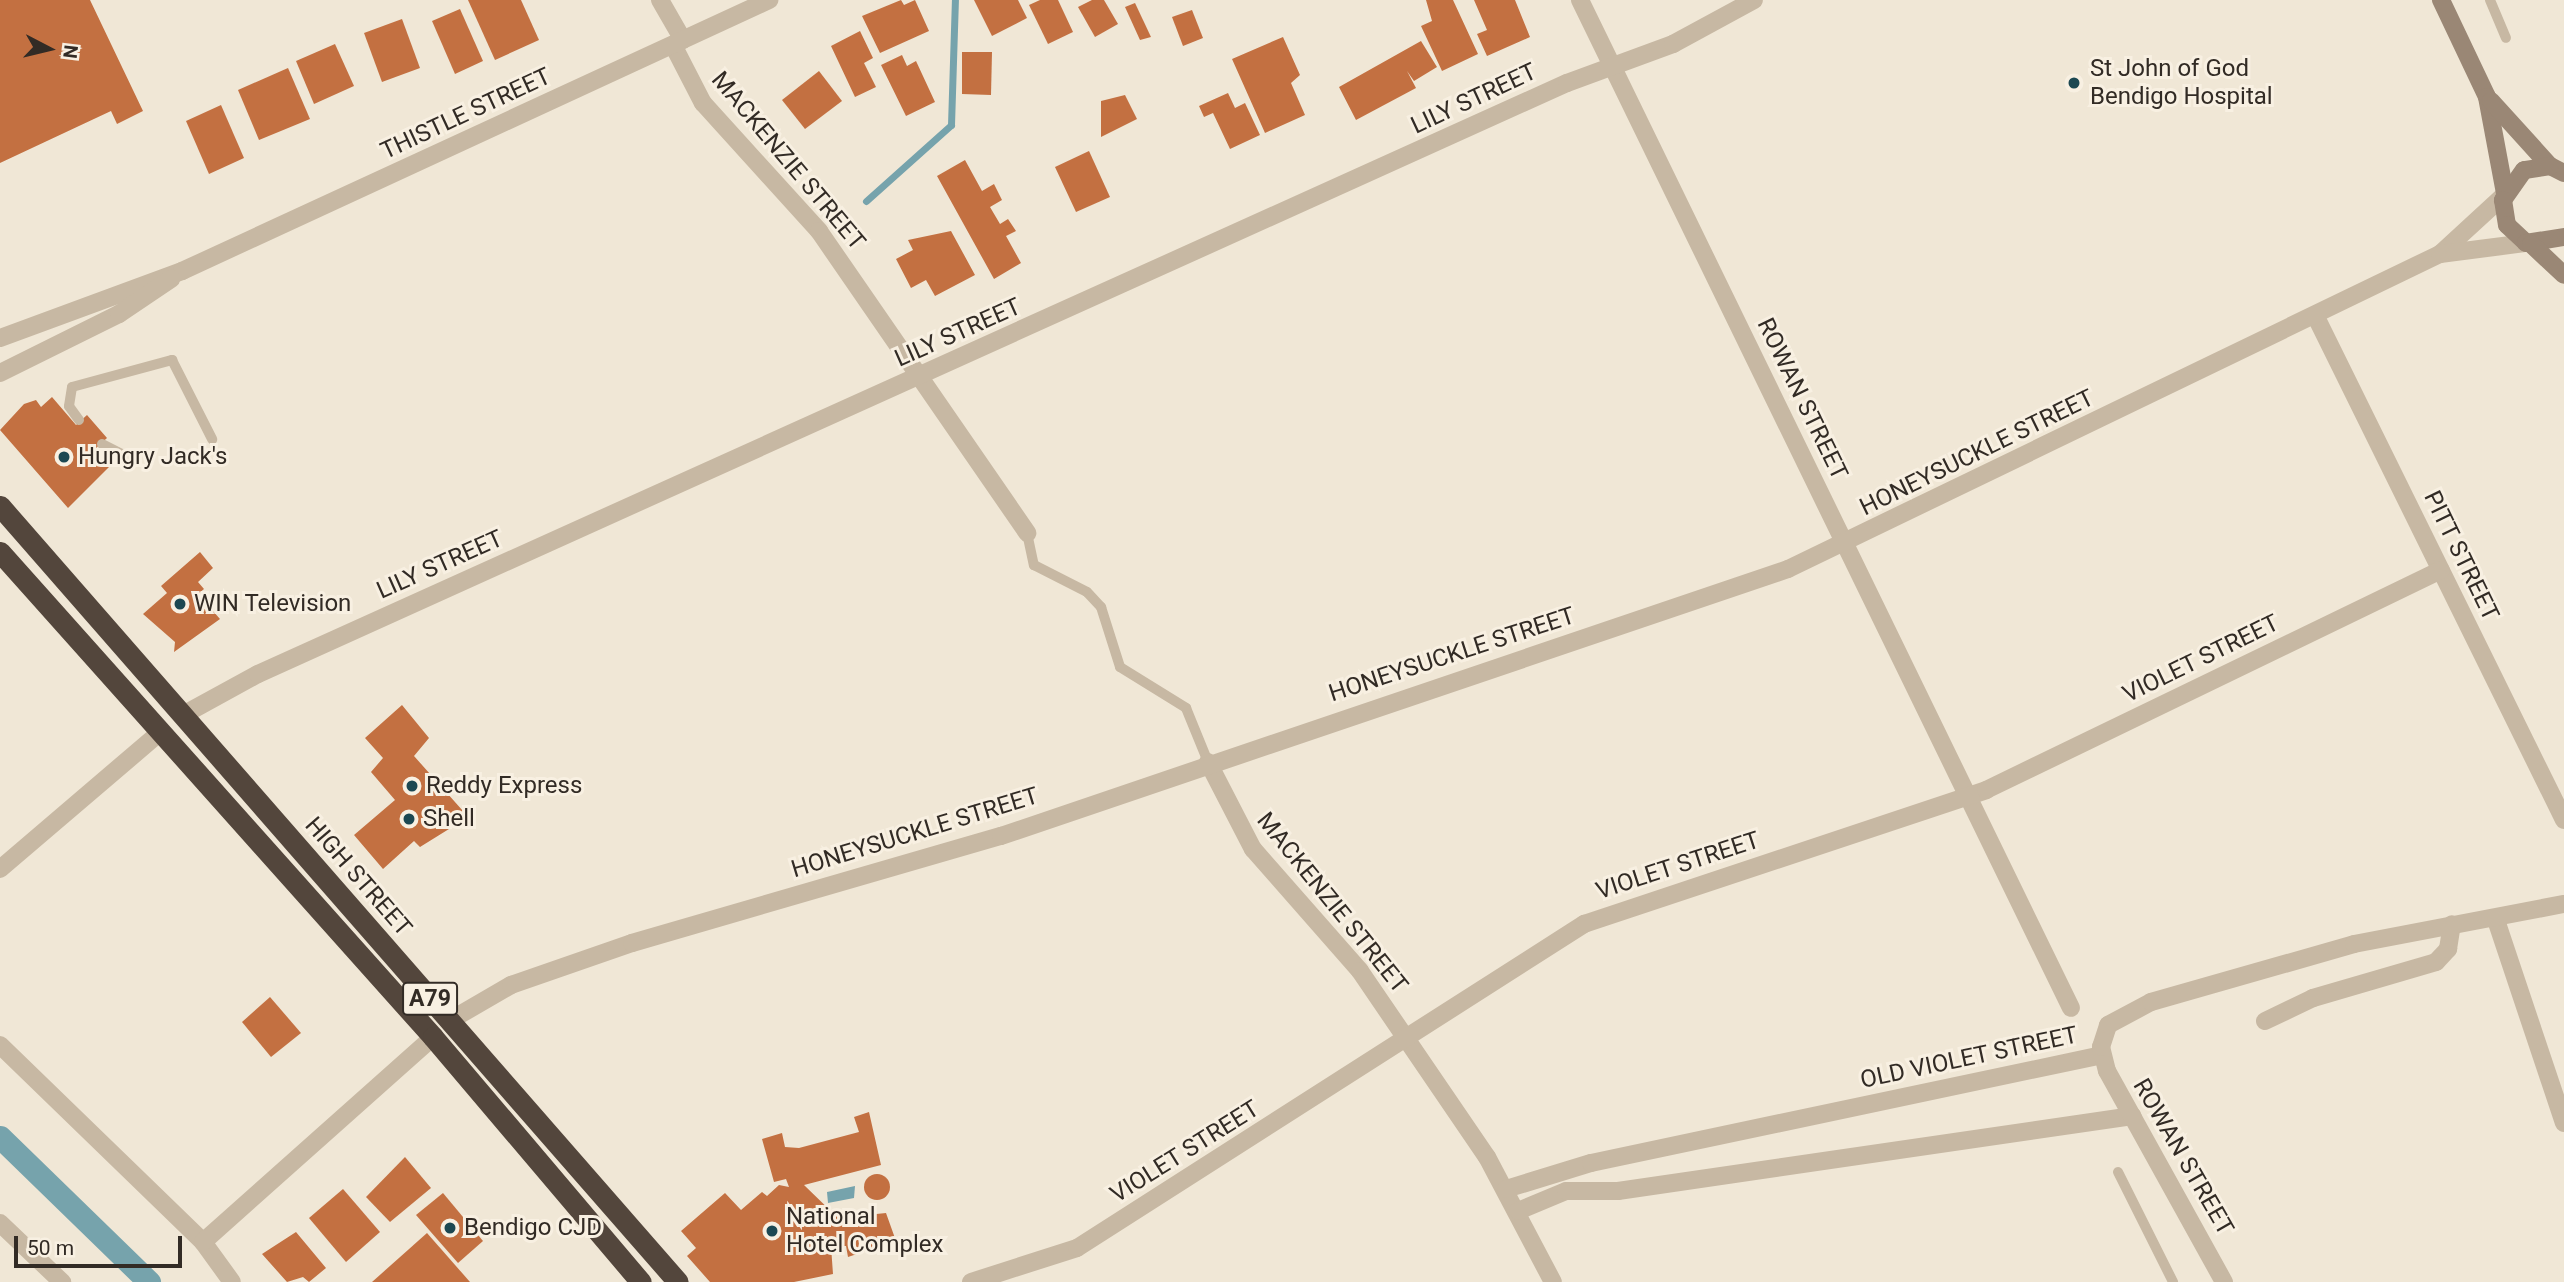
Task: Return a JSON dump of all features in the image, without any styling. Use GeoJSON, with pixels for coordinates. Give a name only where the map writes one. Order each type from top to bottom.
{"type":"FeatureCollection","features":[{"type":"Feature","properties":{"kind":"highway","name":"HIGH STREET"},"geometry":{"type":"LineString","coordinates":[[0,506],[678,1282]]}},
{"type":"Feature","properties":{"kind":"highway","name":"HIGH STREET"},"geometry":{"type":"LineString","coordinates":[[0,552],[433,1037],[641,1282]]}},
{"type":"Feature","properties":{"kind":"highway"},"geometry":{"type":"LineString","coordinates":[[159,733],[183,715]]}},
{"type":"Feature","properties":{"kind":"highway"},"geometry":{"type":"LineString","coordinates":[[433,1037],[449,1021]]}},
{"type":"Feature","properties":{"kind":"street","name":"MACKENZIE STREET"},"geometry":{"type":"LineString","coordinates":[[660,0],[710,112],[799,206],[923,376],[1027,533]]}},
{"type":"Feature","properties":{"kind":"street","name":"THISTLE STREET"},"geometry":{"type":"LineString","coordinates":[[0,338],[182,271],[769,0]]}},
{"type":"Feature","properties":{"kind":"street","name":"ROWAN STREET"},"geometry":{"type":"LineString","coordinates":[[1580,0],[2071,1008]]}},
{"type":"Feature","properties":{"kind":"street","name":"LILY STREET"},"geometry":{"type":"LineString","coordinates":[[183,715],[258,674],[1613,68],[1754,0]]}},
{"type":"Feature","properties":{"kind":"street"},"geometry":{"type":"LineString","coordinates":[[2441,0],[2487,97],[2507,225],[2564,275]]}},
{"type":"Feature","properties":{"kind":"street"},"geometry":{"type":"LineString","coordinates":[[2487,97],[2559,169]]}},
{"type":"Feature","properties":{"kind":"street"},"geometry":{"type":"LineString","coordinates":[[2504,195],[2524,170],[2559,169]]}},
{"type":"Feature","properties":{"kind":"street","name":"HONEYSUCKLE STREET"},"geometry":{"type":"LineString","coordinates":[[449,1021],[511,985],[632,943],[1002,836],[1208,762],[1847,545],[2440,254],[2504,195]]}},
{"type":"Feature","properties":{"kind":"street"},"geometry":{"type":"LineString","coordinates":[[2528,244],[2564,237]]}},
{"type":"Feature","properties":{"kind":"street","name":"HONEYSUCKLE STREET"},"geometry":{"type":"LineString","coordinates":[[2440,254],[2528,244]]}},
{"type":"Feature","properties":{"kind":"street","name":"THISTLE STREET"},"geometry":{"type":"LineString","coordinates":[[0,373],[120,314],[182,271]]}},
{"type":"Feature","properties":{"kind":"street","name":"PITT STREET"},"geometry":{"type":"LineString","coordinates":[[2315,314],[2564,820]]}},
{"type":"Feature","properties":{"kind":"street","name":"VIOLET STREET"},"geometry":{"type":"LineString","coordinates":[[971,1282],[1077,1248],[1610,912],[1968,798],[2441,570]]}},
{"type":"Feature","properties":{"kind":"street"},"geometry":{"type":"LineString","coordinates":[[0,869],[159,733]]}},
{"type":"Feature","properties":{"kind":"street","name":"MACKENZIE STREET"},"geometry":{"type":"LineString","coordinates":[[1208,762],[1254,849],[1343,949],[1506,1189],[1553,1282]]}},
{"type":"Feature","properties":{"kind":"street","name":"OLD VIOLET STREET"},"geometry":{"type":"LineString","coordinates":[[1506,1189],[1591,1163],[2102,1055],[2105,1029],[2128,1010],[2354,944],[2452,924],[2496,920],[2564,904]]}},
{"type":"Feature","properties":{"kind":"street"},"geometry":{"type":"LineString","coordinates":[[2496,920],[2564,1123]]}},
{"type":"Feature","properties":{"kind":"street"},"geometry":{"type":"LineString","coordinates":[[2265,1021],[2313,998],[2436,962],[2448,949],[2452,924]]}},
{"type":"Feature","properties":{"kind":"street"},"geometry":{"type":"LineString","coordinates":[[203,1242],[433,1037]]}},
{"type":"Feature","properties":{"kind":"street"},"geometry":{"type":"LineString","coordinates":[[0,1045],[203,1242],[232,1282]]}},
{"type":"Feature","properties":{"kind":"street","name":"ROWAN STREET"},"geometry":{"type":"LineString","coordinates":[[2102,1055],[2224,1282]]}},
{"type":"Feature","properties":{"kind":"street"},"geometry":{"type":"LineString","coordinates":[[1518,1211],[1566,1191],[1618,1191],[2133,1116]]}},
{"type":"Feature","properties":{"kind":"street"},"geometry":{"type":"LineString","coordinates":[[0,1223],[62,1282]]}},
{"type":"Feature","properties":{"kind":"lane"},"geometry":{"type":"LineString","coordinates":[[2490,0],[2506,38]]}},
{"type":"Feature","properties":{"kind":"lane"},"geometry":{"type":"LineString","coordinates":[[79,420],[69,406],[72,387],[172,360],[212,439]]}},
{"type":"Feature","properties":{"kind":"lane"},"geometry":{"type":"LineString","coordinates":[[102,444],[131,459]]}},
{"type":"Feature","properties":{"kind":"lane","name":"MACKENZIE STREET"},"geometry":{"type":"LineString","coordinates":[[1027,533],[1034,565],[1097,602],[1119,667],[1186,708],[1208,762]]}},
{"type":"Feature","properties":{"kind":"lane"},"geometry":{"type":"LineString","coordinates":[[2118,1172],[2173,1282]]}},
{"type":"Feature","properties":{"kind":"water"},"geometry":{"type":"Polygon","coordinates":[[[855,1186],[854,1198],[828,1203],[827,1192],[855,1186]]]}},
{"type":"Feature","properties":{"kind":"building"},"geometry":{"type":"Polygon","coordinates":[[[0,0],[90,0],[143,111],[117,124],[111,111],[0,163],[0,0]]]}},
{"type":"Feature","properties":{"kind":"building"},"geometry":{"type":"Polygon","coordinates":[[[468,0],[521,0],[539,40],[495,60],[468,0]]]}},
{"type":"Feature","properties":{"kind":"building"},"geometry":{"type":"Polygon","coordinates":[[[901,0],[904,5],[915,0],[929,31],[880,53],[862,16],[901,0]]]}},
{"type":"Feature","properties":{"kind":"building"},"geometry":{"type":"Polygon","coordinates":[[[974,0],[1018,0],[1027,18],[992,36],[974,0]]]}},
{"type":"Feature","properties":{"kind":"building"},"geometry":{"type":"Polygon","coordinates":[[[1040,0],[1058,0],[1073,32],[1048,44],[1029,5],[1040,0]]]}},
{"type":"Feature","properties":{"kind":"building"},"geometry":{"type":"Polygon","coordinates":[[[1092,0],[1104,0],[1118,24],[1095,37],[1078,7],[1092,0]]]}},
{"type":"Feature","properties":{"kind":"building"},"geometry":{"type":"Polygon","coordinates":[[[1426,0],[1453,0],[1478,54],[1442,71],[1421,26],[1432,21],[1426,0]]]}},
{"type":"Feature","properties":{"kind":"building"},"geometry":{"type":"Polygon","coordinates":[[[1474,0],[1515,0],[1530,37],[1487,56],[1477,34],[1487,30],[1474,0]]]}},
{"type":"Feature","properties":{"kind":"building"},"geometry":{"type":"Polygon","coordinates":[[[1135,3],[1151,37],[1140,40],[1125,7],[1135,3]]]}},
{"type":"Feature","properties":{"kind":"building"},"geometry":{"type":"Polygon","coordinates":[[[460,9],[483,61],[455,74],[432,21],[460,9]]]}},
{"type":"Feature","properties":{"kind":"building"},"geometry":{"type":"Polygon","coordinates":[[[1192,10],[1203,38],[1183,46],[1172,17],[1192,10]]]}},
{"type":"Feature","properties":{"kind":"building"},"geometry":{"type":"Polygon","coordinates":[[[402,19],[420,68],[382,82],[364,33],[402,19]]]}},
{"type":"Feature","properties":{"kind":"building"},"geometry":{"type":"Polygon","coordinates":[[[860,31],[873,58],[864,63],[876,87],[855,97],[831,46],[860,31]]]}},
{"type":"Feature","properties":{"kind":"building"},"geometry":{"type":"Polygon","coordinates":[[[1283,37],[1300,75],[1291,83],[1305,115],[1265,133],[1232,59],[1283,37]]]}},
{"type":"Feature","properties":{"kind":"building"},"geometry":{"type":"Polygon","coordinates":[[[1421,41],[1437,67],[1414,81],[1407,71],[1416,88],[1356,120],[1339,87],[1421,41]]]}},
{"type":"Feature","properties":{"kind":"building"},"geometry":{"type":"Polygon","coordinates":[[[335,44],[354,86],[314,104],[296,61],[335,44]]]}},
{"type":"Feature","properties":{"kind":"building"},"geometry":{"type":"Polygon","coordinates":[[[962,52],[992,52],[991,95],[962,94],[962,52]]]}},
{"type":"Feature","properties":{"kind":"building"},"geometry":{"type":"Polygon","coordinates":[[[902,55],[907,66],[916,61],[935,102],[906,116],[881,65],[902,55]]]}},
{"type":"Feature","properties":{"kind":"building"},"geometry":{"type":"Polygon","coordinates":[[[288,68],[310,119],[259,140],[238,90],[288,68]]]}},
{"type":"Feature","properties":{"kind":"building"},"geometry":{"type":"Polygon","coordinates":[[[819,71],[842,101],[805,129],[782,100],[819,71]]]}},
{"type":"Feature","properties":{"kind":"building"},"geometry":{"type":"Polygon","coordinates":[[[1228,93],[1235,108],[1245,103],[1260,135],[1230,149],[1213,113],[1204,117],[1199,106],[1228,93]]]}},
{"type":"Feature","properties":{"kind":"building"},"geometry":{"type":"Polygon","coordinates":[[[1125,95],[1137,119],[1101,137],[1101,101],[1125,95]]]}},
{"type":"Feature","properties":{"kind":"building"},"geometry":{"type":"Polygon","coordinates":[[[221,105],[244,158],[209,174],[186,121],[221,105]]]}},
{"type":"Feature","properties":{"kind":"building"},"geometry":{"type":"Polygon","coordinates":[[[1089,151],[1110,197],[1076,212],[1055,167],[1089,151]]]}},
{"type":"Feature","properties":{"kind":"building"},"geometry":{"type":"Polygon","coordinates":[[[965,160],[982,191],[994,184],[1002,200],[990,207],[1000,224],[1008,219],[1016,231],[1006,236],[1021,263],[994,279],[937,176],[965,160]]]}},
{"type":"Feature","properties":{"kind":"building"},"geometry":{"type":"Polygon","coordinates":[[[951,231],[975,275],[935,296],[926,280],[911,288],[896,259],[913,250],[908,240],[951,231]]]}},
{"type":"Feature","properties":{"kind":"building","name":"Hungry Jack's"},"geometry":{"type":"Polygon","coordinates":[[[52,397],[76,425],[87,415],[107,438],[96,448],[111,465],[68,508],[0,430],[24,404],[36,400],[41,407],[52,397]]]}},
{"type":"Feature","properties":{"kind":"building","name":"WIN Television"},"geometry":{"type":"Polygon","coordinates":[[[200,552],[213,568],[198,582],[204,589],[198,594],[220,619],[174,652],[175,642],[143,614],[167,593],[161,586],[200,552]]]}},
{"type":"Feature","properties":{"kind":"building","name":"Reddy Express"},"geometry":{"type":"Polygon","coordinates":[[[402,705],[429,738],[414,756],[463,811],[449,829],[420,847],[414,841],[383,869],[354,835],[395,800],[371,772],[383,758],[365,738],[402,705]]]}},
{"type":"Feature","properties":{"kind":"building"},"geometry":{"type":"Polygon","coordinates":[[[270,997],[301,1033],[271,1057],[242,1022],[270,997]]]}},
{"type":"Feature","properties":{"kind":"building"},"geometry":{"type":"Polygon","coordinates":[[[869,1112],[881,1165],[804,1185],[838,1218],[886,1213],[896,1241],[848,1257],[846,1246],[831,1246],[833,1274],[794,1282],[710,1282],[687,1256],[696,1248],[681,1231],[725,1193],[741,1210],[762,1192],[767,1196],[779,1185],[789,1187],[786,1179],[774,1182],[762,1139],[782,1133],[785,1147],[799,1148],[859,1132],[854,1117],[869,1112]]]}},
{"type":"Feature","properties":{"kind":"building"},"geometry":{"type":"Polygon","coordinates":[[[405,1157],[431,1188],[390,1222],[366,1197],[405,1157]]]}},
{"type":"Feature","properties":{"kind":"building"},"geometry":{"type":"Polygon","coordinates":[[[877,1174],[886,1178],[890,1187],[886,1196],[877,1200],[868,1196],[864,1187],[868,1178],[877,1174]]]}},
{"type":"Feature","properties":{"kind":"building"},"geometry":{"type":"Polygon","coordinates":[[[343,1189],[380,1232],[346,1262],[309,1218],[343,1189]]]}},
{"type":"Feature","properties":{"kind":"building","name":"Bendigo CJD"},"geometry":{"type":"Polygon","coordinates":[[[443,1193],[483,1241],[458,1263],[416,1215],[443,1193]]]}},
{"type":"Feature","properties":{"kind":"building"},"geometry":{"type":"Polygon","coordinates":[[[296,1232],[326,1268],[309,1282],[303,1277],[287,1282],[262,1254],[296,1232]]]}},
{"type":"Feature","properties":{"kind":"building"},"geometry":{"type":"Polygon","coordinates":[[[427,1233],[470,1282],[372,1282],[427,1233]]]}},
{"type":"Feature","properties":{"kind":"waterway"},"geometry":{"type":"LineString","coordinates":[[866,201],[951,125],[955,0]]}},
{"type":"Feature","properties":{"kind":"waterway"},"geometry":{"type":"LineString","coordinates":[[0,1137],[149,1282]]}},
{"type":"Feature","properties":{"kind":"place","name":"St John of God Bendigo Hospital"},"geometry":{"type":"Point","coordinates":[2074,83]}},
{"type":"Feature","properties":{"kind":"place","name":"Hungry Jack's"},"geometry":{"type":"Point","coordinates":[64,457]}},
{"type":"Feature","properties":{"kind":"place","name":"WIN Television"},"geometry":{"type":"Point","coordinates":[180,604]}},
{"type":"Feature","properties":{"kind":"place","name":"Reddy Express"},"geometry":{"type":"Point","coordinates":[412,786]}},
{"type":"Feature","properties":{"kind":"place","name":"Shell"},"geometry":{"type":"Point","coordinates":[409,819]}},
{"type":"Feature","properties":{"kind":"place","name":"Bendigo CJD"},"geometry":{"type":"Point","coordinates":[450,1228]}},
{"type":"Feature","properties":{"kind":"place","name":"National Hotel Complex"},"geometry":{"type":"Point","coordinates":[772,1231]}}]}
